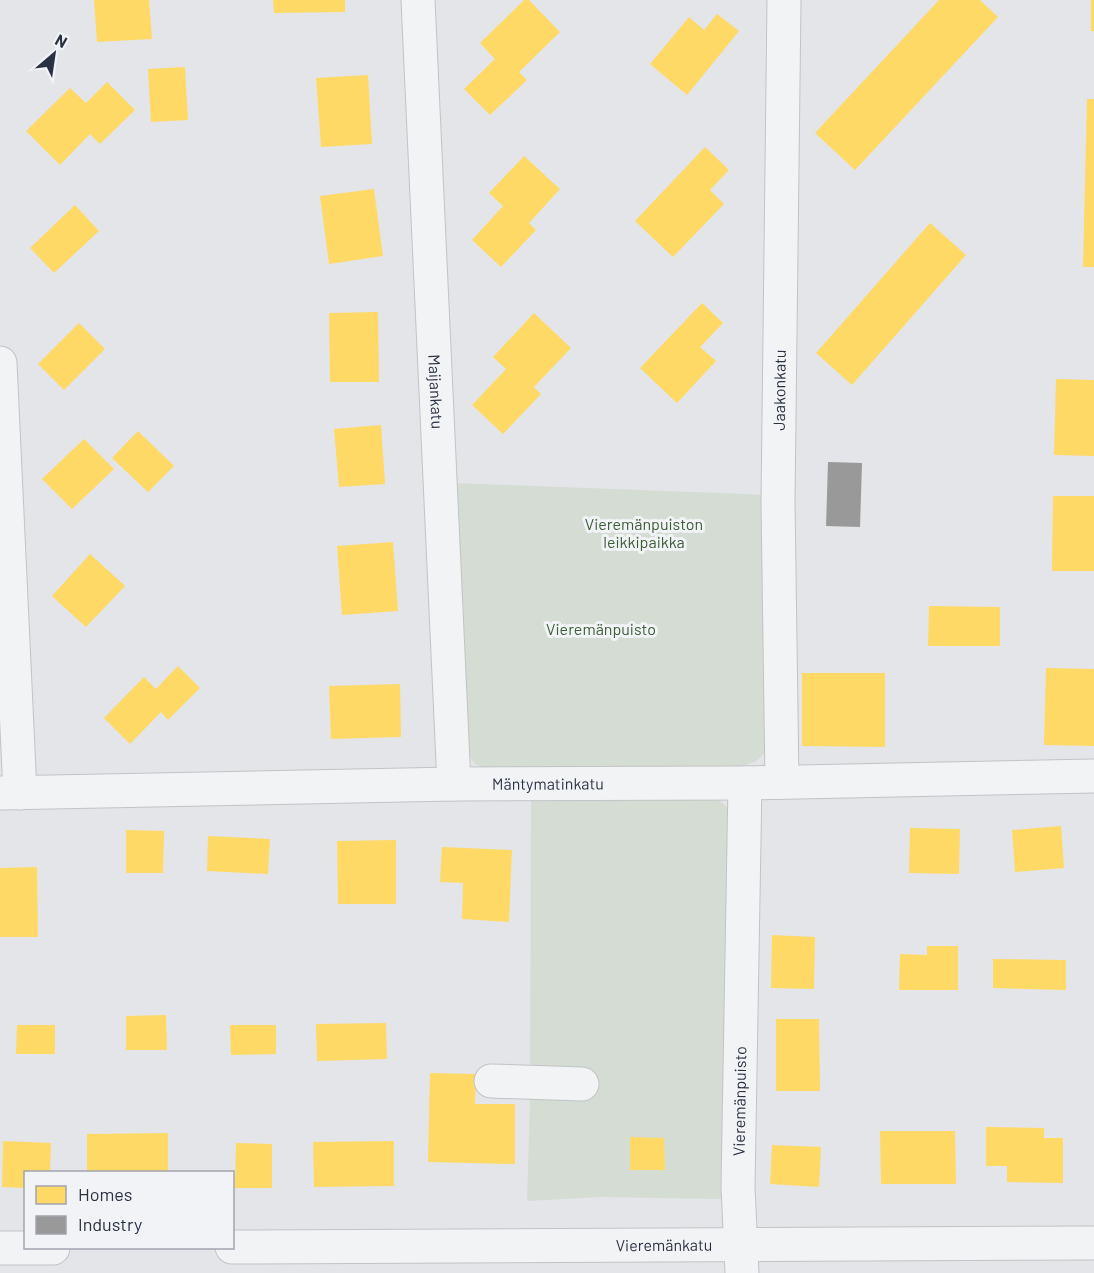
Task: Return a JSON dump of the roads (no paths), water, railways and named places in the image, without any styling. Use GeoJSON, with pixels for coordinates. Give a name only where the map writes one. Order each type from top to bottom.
{"type":"FeatureCollection","features":[{"type":"Feature","properties":{"kind":"street","name":"Maijankatu"},"geometry":{"type":"LineString","coordinates":[[418,0],[454,783]]}},
{"type":"Feature","properties":{"kind":"street","name":"Jaakonkatu"},"geometry":{"type":"LineString","coordinates":[[782,782],[778,501],[784,0]]}},
{"type":"Feature","properties":{"kind":"street"},"geometry":{"type":"LineString","coordinates":[[0,363],[10,793]]}},
{"type":"Feature","properties":{"kind":"street","name":"Mäntymatinkatu"},"geometry":{"type":"LineString","coordinates":[[10,793],[454,783],[745,783],[1094,776]]}},
{"type":"Feature","properties":{"kind":"street","name":"Vieremänpuisto"},"geometry":{"type":"LineString","coordinates":[[742,1259],[738,1187],[745,783]]}},
{"type":"Feature","properties":{"kind":"street"},"geometry":{"type":"LineString","coordinates":[[491,1081],[582,1084]]}},
{"type":"Feature","properties":{"kind":"street","name":"Vieremänkatu"},"geometry":{"type":"LineString","coordinates":[[234,1247],[542,1259],[742,1259],[1094,1244]]}},
{"type":"Feature","properties":{"kind":"street"},"geometry":{"type":"LineString","coordinates":[[0,1248],[24,1248]]}},
{"type":"Feature","properties":{"kind":"park label","name":"Vieremänpuiston leikkipaikka"},"geometry":{"type":"Point","coordinates":[644,533]}}]}
